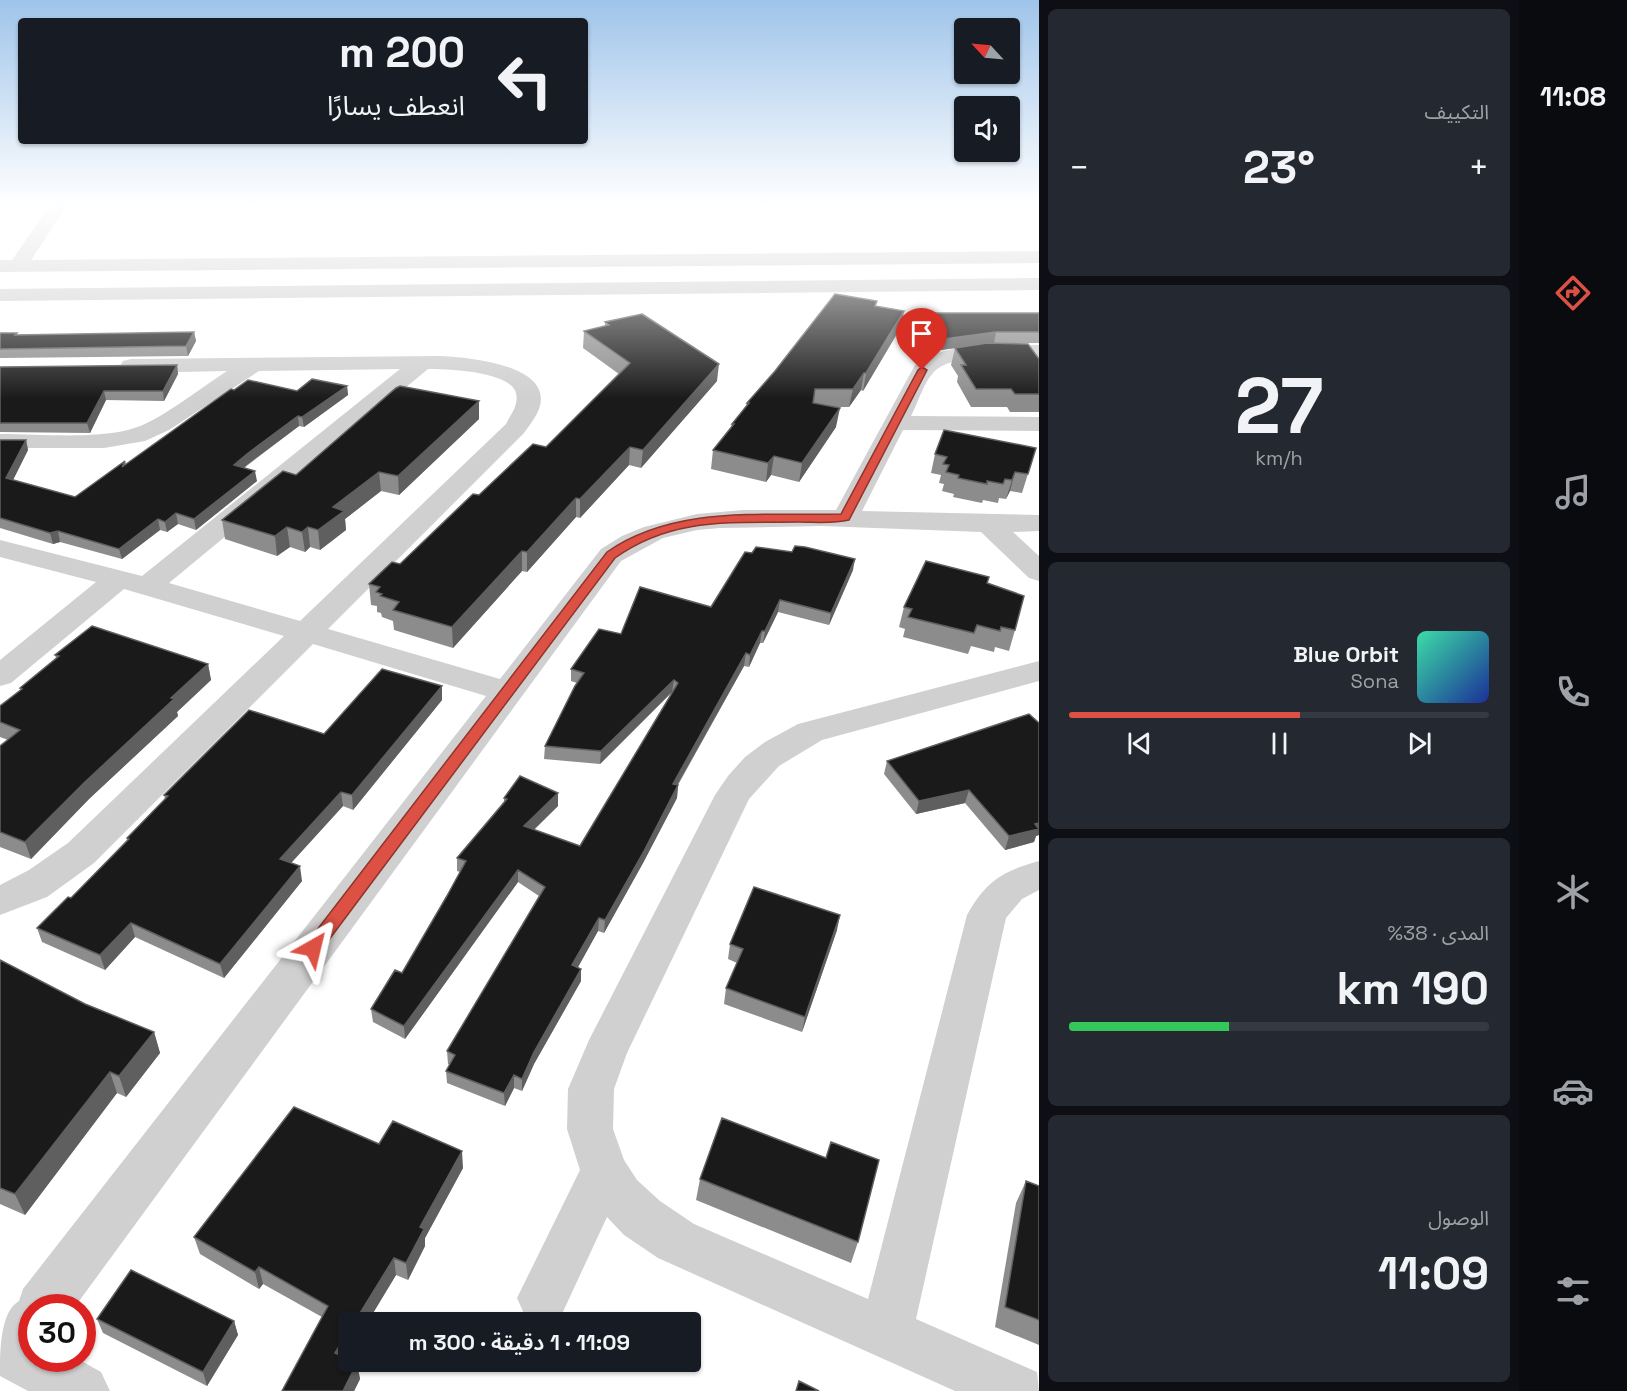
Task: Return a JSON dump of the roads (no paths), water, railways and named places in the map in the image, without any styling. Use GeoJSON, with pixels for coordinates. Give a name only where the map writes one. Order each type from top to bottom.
{"type":"FeatureCollection","features":[{"type":"Feature","properties":{"kind":"street"},"geometry":{"type":"LineString","coordinates":[[864,286],[873,278],[868,269]]}},
{"type":"Feature","properties":{"kind":"street"},"geometry":{"type":"LineString","coordinates":[[918,269],[922,275],[947,285]]}},
{"type":"Feature","properties":{"kind":"street"},"geometry":{"type":"LineString","coordinates":[[0,295],[1039,285]]}},
{"type":"Feature","properties":{"kind":"street"},"geometry":{"type":"LineString","coordinates":[[845,518],[922,370],[939,358],[969,353],[1039,352]]}},
{"type":"Feature","properties":{"kind":"street"},"geometry":{"type":"LineString","coordinates":[[0,676],[133,582],[423,362]]}},
{"type":"Feature","properties":{"kind":"street"},"geometry":{"type":"LineString","coordinates":[[0,900],[19,894],[54,875],[81,853],[525,416],[530,405],[529,394],[522,383],[493,368],[471,364],[423,362],[107,366]]}},
{"type":"Feature","properties":{"kind":"street"},"geometry":{"type":"LineString","coordinates":[[0,441],[104,441],[136,436],[149,431],[254,364]]}},
{"type":"Feature","properties":{"kind":"street"},"geometry":{"type":"LineString","coordinates":[[894,423],[1039,424]]}},
{"type":"Feature","properties":{"kind":"street"},"geometry":{"type":"LineString","coordinates":[[74,467],[104,441]]}},
{"type":"Feature","properties":{"kind":"street"},"geometry":{"type":"LineString","coordinates":[[53,1294],[611,555],[630,542],[671,526],[708,520],[845,518],[1039,523]]}},
{"type":"Feature","properties":{"kind":"street"},"geometry":{"type":"LineString","coordinates":[[988,523],[1039,572]]}},
{"type":"Feature","properties":{"kind":"street"},"geometry":{"type":"LineString","coordinates":[[0,548],[133,582],[506,691]]}},
{"type":"Feature","properties":{"kind":"street"},"geometry":{"type":"LineString","coordinates":[[1018,1391],[676,1241],[642,1218],[620,1196],[604,1171],[590,1129],[591,1089],[605,1053],[716,829],[743,780],[761,761],[783,745],[810,732],[1039,671]]}},
{"type":"Feature","properties":{"kind":"street"},"geometry":{"type":"LineString","coordinates":[[885,1332],[987,915],[1000,894],[1023,879],[1039,875]]}},
{"type":"Feature","properties":{"kind":"street"},"geometry":{"type":"LineString","coordinates":[[543,1298],[604,1171]]}},
{"type":"Feature","properties":{"kind":"street"},"geometry":{"type":"LineString","coordinates":[[14,1339],[82,1391]]}}]}
